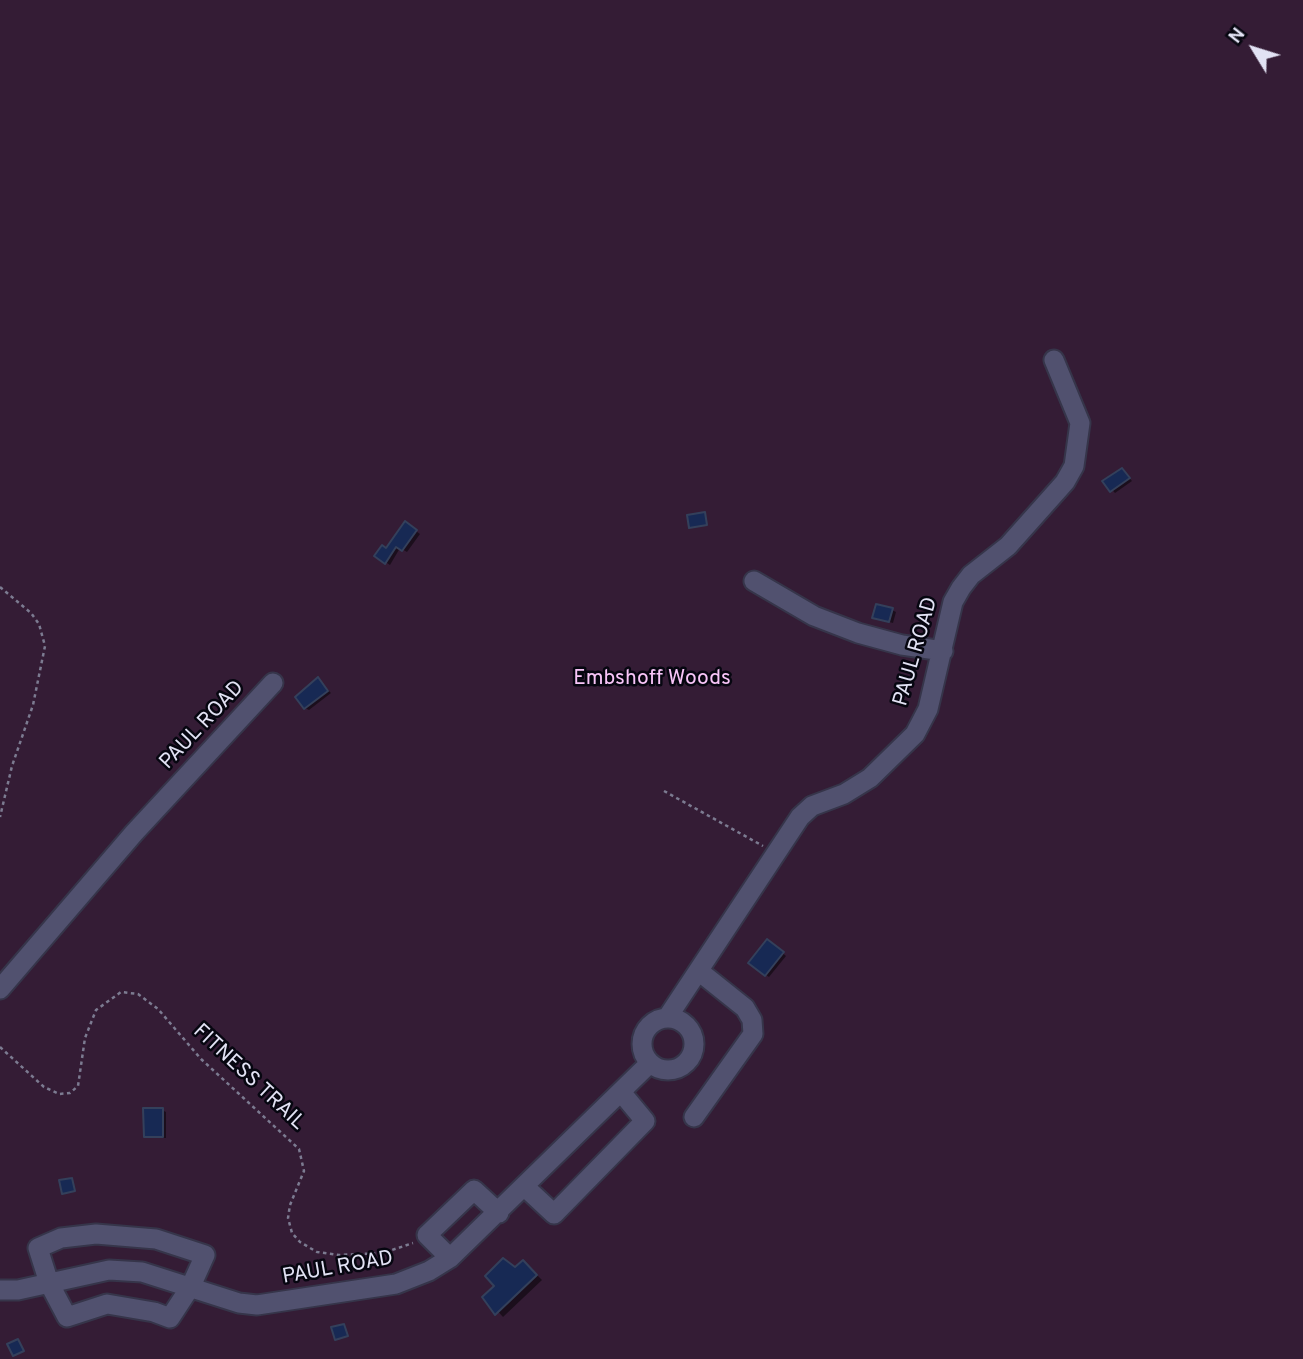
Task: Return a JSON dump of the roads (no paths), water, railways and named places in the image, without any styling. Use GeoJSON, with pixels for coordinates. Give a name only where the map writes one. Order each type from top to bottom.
{"type":"FeatureCollection","features":[{"type":"Feature","properties":{"kind":"street","name":"PAUL ROAD"},"geometry":{"type":"LineString","coordinates":[[0,1290],[109,1270],[142,1272],[239,1303],[257,1305],[396,1284],[429,1271],[450,1258],[650,1063],[642,1048],[643,1034],[655,1021],[667,1018],[700,972],[800,817],[812,806],[844,794],[870,778],[915,734],[928,709],[953,601],[971,575],[1008,546],[1065,482],[1074,466],[1080,423],[1054,360]]}},
{"type":"Feature","properties":{"kind":"street"},"geometry":{"type":"LineString","coordinates":[[754,582],[814,616],[850,631],[883,641],[943,651]]}},
{"type":"Feature","properties":{"kind":"street","name":"PAUL ROAD"},"geometry":{"type":"LineString","coordinates":[[0,989],[134,833],[273,683]]}},
{"type":"Feature","properties":{"kind":"street"},"geometry":{"type":"LineString","coordinates":[[694,1117],[753,1034],[752,1020],[745,1008],[700,972]]}},
{"type":"Feature","properties":{"kind":"street"},"geometry":{"type":"LineString","coordinates":[[650,1063],[665,1071],[674,1070],[682,1067],[693,1054],[694,1036],[690,1028],[676,1019],[667,1018]]}},
{"type":"Feature","properties":{"kind":"street"},"geometry":{"type":"LineString","coordinates":[[525,1187],[554,1214],[645,1121],[621,1092]]}},
{"type":"Feature","properties":{"kind":"street"},"geometry":{"type":"LineString","coordinates":[[450,1258],[428,1236],[474,1189],[499,1213]]}},
{"type":"Feature","properties":{"kind":"street"},"geometry":{"type":"LineString","coordinates":[[96,1234],[156,1239],[205,1255],[191,1286],[170,1318],[154,1312],[107,1304],[66,1317],[49,1283],[38,1248],[61,1238],[96,1234]]}},
{"type":"Feature","properties":{"kind":"park label","name":"Embshoff Woods"},"geometry":{"type":"Point","coordinates":[652,680]}}]}
